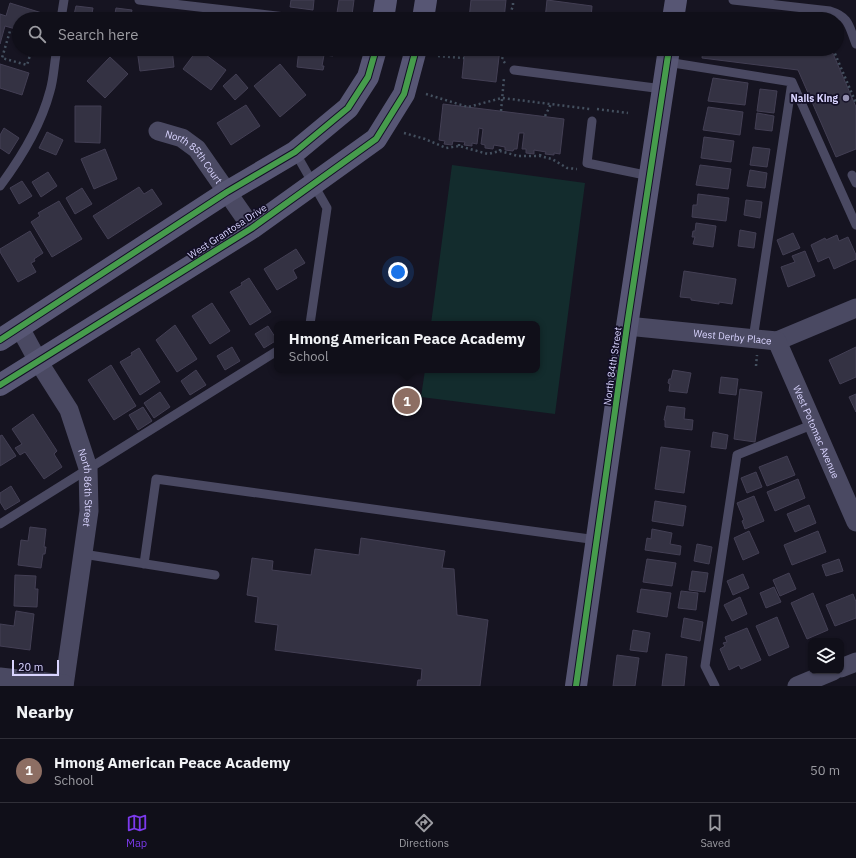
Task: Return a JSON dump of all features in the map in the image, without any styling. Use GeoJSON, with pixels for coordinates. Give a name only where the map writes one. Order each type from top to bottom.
{"type":"FeatureCollection","features":[{"type":"Feature","properties":{"kind":"street"},"geometry":{"type":"LineString","coordinates":[[384,12],[386,0]]}},
{"type":"Feature","properties":{"kind":"street"},"geometry":{"type":"LineString","coordinates":[[424,12],[426,0]]}},
{"type":"Feature","properties":{"kind":"street"},"geometry":{"type":"LineString","coordinates":[[674,12],[676,0]]}},
{"type":"Feature","properties":{"kind":"street"},"geometry":{"type":"LineString","coordinates":[[0,340],[227,192],[295,152],[348,108],[368,77],[374,56]]}},
{"type":"Feature","properties":{"kind":"street","name":"West Grantosa Drive"},"geometry":{"type":"LineString","coordinates":[[0,385],[252,228],[376,139],[404,94],[414,56]]}},
{"type":"Feature","properties":{"kind":"street","name":"North 84th Street"},"geometry":{"type":"LineString","coordinates":[[576,686],[668,56]]}},
{"type":"Feature","properties":{"kind":"street","name":"North 85th Court"},"geometry":{"type":"LineString","coordinates":[[158,131],[182,138],[196,149],[252,228]]}},
{"type":"Feature","properties":{"kind":"street","name":"West Derby Place"},"geometry":{"type":"LineString","coordinates":[[628,326],[777,341],[856,308]]}},
{"type":"Feature","properties":{"kind":"street","name":"North 86th Street"},"geometry":{"type":"LineString","coordinates":[[20,328],[38,361],[69,410],[88,468],[89,511],[64,685]]}},
{"type":"Feature","properties":{"kind":"street","name":"West Potomac Avenue"},"geometry":{"type":"LineString","coordinates":[[777,341],[856,522]]}},
{"type":"Feature","properties":{"kind":"street"},"geometry":{"type":"LineString","coordinates":[[844,667],[856,662]]}},
{"type":"Feature","properties":{"kind":"street"},"geometry":{"type":"LineString","coordinates":[[797,686],[826,674]]}},
{"type":"Feature","properties":{"kind":"street"},"geometry":{"type":"LineString","coordinates":[[0,677],[64,685]]}},
{"type":"Feature","properties":{"kind":"lane"},"geometry":{"type":"LineString","coordinates":[[62,12],[64,0]]}},
{"type":"Feature","properties":{"kind":"lane"},"geometry":{"type":"LineString","coordinates":[[139,0],[242,12]]}},
{"type":"Feature","properties":{"kind":"lane"},"geometry":{"type":"LineString","coordinates":[[733,0],[753,1],[830,12]]}},
{"type":"Feature","properties":{"kind":"lane"},"geometry":{"type":"LineString","coordinates":[[844,17],[847,21],[856,44]]}},
{"type":"Feature","properties":{"kind":"lane"},"geometry":{"type":"LineString","coordinates":[[0,186],[36,128],[50,91],[55,56]]}},
{"type":"Feature","properties":{"kind":"lane"},"geometry":{"type":"LineString","coordinates":[[668,56],[792,82]]}},
{"type":"Feature","properties":{"kind":"lane"},"geometry":{"type":"LineString","coordinates":[[510,71],[663,89]]}},
{"type":"Feature","properties":{"kind":"lane"},"geometry":{"type":"LineString","coordinates":[[792,82],[856,225]]}},
{"type":"Feature","properties":{"kind":"lane"},"geometry":{"type":"LineString","coordinates":[[753,338],[792,82]]}},
{"type":"Feature","properties":{"kind":"lane"},"geometry":{"type":"LineString","coordinates":[[592,121],[587,163],[650,176]]}},
{"type":"Feature","properties":{"kind":"lane"},"geometry":{"type":"LineString","coordinates":[[295,152],[327,208],[310,321]]}},
{"type":"Feature","properties":{"kind":"lane"},"geometry":{"type":"LineString","coordinates":[[0,524],[274,353]]}},
{"type":"Feature","properties":{"kind":"lane"},"geometry":{"type":"LineString","coordinates":[[715,686],[705,666],[737,454],[814,424]]}},
{"type":"Feature","properties":{"kind":"lane"},"geometry":{"type":"LineString","coordinates":[[144,564],[156,479],[597,540]]}},
{"type":"Feature","properties":{"kind":"lane"},"geometry":{"type":"LineString","coordinates":[[83,554],[215,575]]}},
{"type":"Feature","properties":{"kind":"path"},"geometry":{"type":"LineString","coordinates":[[511,12],[513,0]]}},
{"type":"Feature","properties":{"kind":"path"},"geometry":{"type":"LineString","coordinates":[[12,32],[10,31],[2,58],[27,65],[30,56]]}},
{"type":"Feature","properties":{"kind":"path"},"geometry":{"type":"LineString","coordinates":[[438,56],[464,58]]}},
{"type":"Feature","properties":{"kind":"path"},"geometry":{"type":"LineString","coordinates":[[503,56],[502,59],[506,64]]}},
{"type":"Feature","properties":{"kind":"path"},"geometry":{"type":"LineString","coordinates":[[836,56],[856,103]]}},
{"type":"Feature","properties":{"kind":"path"},"geometry":{"type":"LineString","coordinates":[[501,111],[502,98],[510,71]]}},
{"type":"Feature","properties":{"kind":"path"},"geometry":{"type":"LineString","coordinates":[[426,94],[468,107],[502,98],[628,113]]}},
{"type":"Feature","properties":{"kind":"path"},"geometry":{"type":"LineString","coordinates":[[545,116],[551,104]]}},
{"type":"Feature","properties":{"kind":"path"},"geometry":{"type":"LineString","coordinates":[[404,133],[425,139],[446,148],[459,146],[488,154],[500,151],[518,156],[540,156],[552,159],[567,168]]}},
{"type":"Feature","properties":{"kind":"path"},"geometry":{"type":"LineString","coordinates":[[500,146],[500,151]]}},
{"type":"Feature","properties":{"kind":"path"},"geometry":{"type":"LineString","coordinates":[[540,156],[541,151]]}},
{"type":"Feature","properties":{"kind":"green space"},"geometry":{"type":"Polygon","coordinates":[[[452,165],[585,183],[555,414],[421,397],[425,373],[540,373],[540,321],[431,321],[452,165]]]}},
{"type":"Feature","properties":{"kind":"building"},"geometry":{"type":"Polygon","coordinates":[[[291,0],[314,0],[313,10],[290,7],[291,0]]]}},
{"type":"Feature","properties":{"kind":"building"},"geometry":{"type":"Polygon","coordinates":[[[339,0],[354,0],[352,12],[337,12],[339,0]]]}},
{"type":"Feature","properties":{"kind":"building"},"geometry":{"type":"Polygon","coordinates":[[[471,0],[506,0],[505,12],[470,12],[471,0]]]}},
{"type":"Feature","properties":{"kind":"building"},"geometry":{"type":"Polygon","coordinates":[[[547,0],[592,6],[592,12],[546,12],[547,0]]]}},
{"type":"Feature","properties":{"kind":"building"},"geometry":{"type":"Polygon","coordinates":[[[10,3],[39,12],[12,12],[12,28],[5,26],[0,44],[0,14],[6,16],[10,3]]]}},
{"type":"Feature","properties":{"kind":"building"},"geometry":{"type":"Polygon","coordinates":[[[76,6],[93,8],[92,12],[75,12],[76,6]]]}},
{"type":"Feature","properties":{"kind":"building"},"geometry":{"type":"Polygon","coordinates":[[[116,8],[132,10],[132,12],[115,12],[116,8]]]}},
{"type":"Feature","properties":{"kind":"building"},"geometry":{"type":"Polygon","coordinates":[[[138,56],[173,56],[174,67],[140,71],[138,56]]]}},
{"type":"Feature","properties":{"kind":"building"},"geometry":{"type":"Polygon","coordinates":[[[193,56],[207,56],[226,70],[211,90],[183,69],[193,56]]]}},
{"type":"Feature","properties":{"kind":"building"},"geometry":{"type":"Polygon","coordinates":[[[298,56],[324,56],[322,66],[324,66],[323,70],[297,67],[298,56]]]}},
{"type":"Feature","properties":{"kind":"building"},"geometry":{"type":"Polygon","coordinates":[[[464,56],[499,56],[496,82],[462,78],[464,56]]]}},
{"type":"Feature","properties":{"kind":"building"},"geometry":{"type":"Polygon","coordinates":[[[702,56],[834,56],[856,107],[856,149],[836,157],[798,70],[702,58],[702,56]]]}},
{"type":"Feature","properties":{"kind":"building"},"geometry":{"type":"Polygon","coordinates":[[[110,57],[128,74],[105,98],[87,81],[110,57]]]}},
{"type":"Feature","properties":{"kind":"building"},"geometry":{"type":"Polygon","coordinates":[[[0,64],[29,73],[22,95],[0,88],[0,64]]]}},
{"type":"Feature","properties":{"kind":"building"},"geometry":{"type":"Polygon","coordinates":[[[280,64],[306,95],[280,117],[254,86],[280,64]]]}},
{"type":"Feature","properties":{"kind":"building"},"geometry":{"type":"Polygon","coordinates":[[[236,74],[248,88],[235,100],[223,86],[236,74]]]}},
{"type":"Feature","properties":{"kind":"building"},"geometry":{"type":"Polygon","coordinates":[[[713,78],[748,83],[745,105],[708,101],[713,78]]]}},
{"type":"Feature","properties":{"kind":"building"},"geometry":{"type":"Polygon","coordinates":[[[760,89],[777,91],[774,113],[757,111],[760,89]]]}},
{"type":"Feature","properties":{"kind":"building"},"geometry":{"type":"Polygon","coordinates":[[[443,104],[564,119],[560,154],[545,154],[546,152],[534,150],[534,154],[526,153],[526,149],[522,149],[524,133],[519,133],[517,149],[514,149],[513,151],[505,150],[505,147],[494,145],[493,149],[485,148],[485,145],[481,144],[483,129],[479,128],[477,144],[472,143],[472,146],[464,145],[465,142],[453,141],[452,145],[444,144],[445,141],[439,140],[443,104]]]}},
{"type":"Feature","properties":{"kind":"building"},"geometry":{"type":"Polygon","coordinates":[[[246,105],[260,126],[231,145],[217,123],[246,105]]]}},
{"type":"Feature","properties":{"kind":"building"},"geometry":{"type":"Polygon","coordinates":[[[75,106],[101,106],[100,143],[75,142],[75,106]]]}},
{"type":"Feature","properties":{"kind":"building"},"geometry":{"type":"Polygon","coordinates":[[[708,107],[743,112],[740,135],[703,130],[708,107]]]}},
{"type":"Feature","properties":{"kind":"building"},"geometry":{"type":"Polygon","coordinates":[[[757,113],[774,116],[772,131],[755,129],[757,113]]]}},
{"type":"Feature","properties":{"kind":"building"},"geometry":{"type":"Polygon","coordinates":[[[4,128],[19,138],[9,154],[0,148],[0,135],[4,128]]]}},
{"type":"Feature","properties":{"kind":"building"},"geometry":{"type":"Polygon","coordinates":[[[47,132],[63,140],[56,155],[39,148],[47,132]]]}},
{"type":"Feature","properties":{"kind":"building"},"geometry":{"type":"Polygon","coordinates":[[[704,137],[734,141],[731,162],[701,158],[704,137]]]}},
{"type":"Feature","properties":{"kind":"building"},"geometry":{"type":"Polygon","coordinates":[[[753,147],[770,149],[767,167],[750,165],[753,147]]]}},
{"type":"Feature","properties":{"kind":"building"},"geometry":{"type":"Polygon","coordinates":[[[105,149],[117,179],[94,189],[81,159],[105,149]]]}},
{"type":"Feature","properties":{"kind":"building"},"geometry":{"type":"Polygon","coordinates":[[[700,165],[731,169],[728,189],[696,185],[700,165]]]}},
{"type":"Feature","properties":{"kind":"building"},"geometry":{"type":"Polygon","coordinates":[[[750,170],[767,173],[765,188],[747,186],[750,170]]]}},
{"type":"Feature","properties":{"kind":"building"},"geometry":{"type":"Polygon","coordinates":[[[48,172],[57,186],[41,197],[32,182],[48,172]]]}},
{"type":"Feature","properties":{"kind":"building"},"geometry":{"type":"Polygon","coordinates":[[[22,181],[32,196],[19,204],[10,188],[22,181]]]}},
{"type":"Feature","properties":{"kind":"building"},"geometry":{"type":"Polygon","coordinates":[[[139,187],[144,194],[152,189],[162,204],[108,239],[93,216],[139,187]]]}},
{"type":"Feature","properties":{"kind":"building"},"geometry":{"type":"Polygon","coordinates":[[[82,188],[92,204],[75,214],[66,198],[82,188]]]}},
{"type":"Feature","properties":{"kind":"building"},"geometry":{"type":"Polygon","coordinates":[[[698,194],[729,198],[726,221],[692,217],[693,205],[697,205],[698,194]]]}},
{"type":"Feature","properties":{"kind":"building"},"geometry":{"type":"Polygon","coordinates":[[[746,200],[762,202],[760,218],[744,215],[746,200]]]}},
{"type":"Feature","properties":{"kind":"building"},"geometry":{"type":"Polygon","coordinates":[[[59,201],[82,239],[52,257],[31,222],[40,216],[38,213],[59,201]]]}},
{"type":"Feature","properties":{"kind":"building"},"geometry":{"type":"Polygon","coordinates":[[[696,223],[716,226],[713,247],[693,244],[695,237],[692,237],[693,231],[695,231],[696,223]]]}},
{"type":"Feature","properties":{"kind":"building"},"geometry":{"type":"Polygon","coordinates":[[[740,230],[756,233],[754,248],[738,246],[740,230]]]}},
{"type":"Feature","properties":{"kind":"building"},"geometry":{"type":"Polygon","coordinates":[[[30,231],[43,253],[31,263],[36,272],[18,282],[0,252],[0,249],[30,231]]]}},
{"type":"Feature","properties":{"kind":"building"},"geometry":{"type":"Polygon","coordinates":[[[793,233],[800,248],[783,255],[777,240],[793,233]]]}},
{"type":"Feature","properties":{"kind":"building"},"geometry":{"type":"Polygon","coordinates":[[[837,235],[839,241],[848,237],[856,255],[856,259],[834,269],[829,257],[818,262],[811,245],[825,238],[826,240],[837,235]]]}},
{"type":"Feature","properties":{"kind":"building"},"geometry":{"type":"Polygon","coordinates":[[[296,249],[305,263],[293,270],[297,278],[277,290],[264,269],[296,249]]]}},
{"type":"Feature","properties":{"kind":"building"},"geometry":{"type":"Polygon","coordinates":[[[805,251],[815,276],[788,287],[781,267],[795,262],[792,256],[805,251]]]}},
{"type":"Feature","properties":{"kind":"building"},"geometry":{"type":"Polygon","coordinates":[[[684,271],[736,279],[732,304],[719,302],[719,304],[680,297],[684,271]]]}},
{"type":"Feature","properties":{"kind":"building"},"geometry":{"type":"Polygon","coordinates":[[[249,278],[271,312],[250,325],[230,292],[242,285],[241,283],[249,278]]]}},
{"type":"Feature","properties":{"kind":"building"},"geometry":{"type":"Polygon","coordinates":[[[212,303],[230,331],[210,344],[192,316],[212,303]]]}},
{"type":"Feature","properties":{"kind":"building"},"geometry":{"type":"Polygon","coordinates":[[[175,325],[197,359],[177,372],[156,340],[175,325]]]}},
{"type":"Feature","properties":{"kind":"building"},"geometry":{"type":"Polygon","coordinates":[[[268,326],[274,335],[274,342],[264,348],[255,334],[268,326]]]}},
{"type":"Feature","properties":{"kind":"building"},"geometry":{"type":"Polygon","coordinates":[[[232,347],[240,361],[225,370],[217,356],[232,347]]]}},
{"type":"Feature","properties":{"kind":"building"},"geometry":{"type":"Polygon","coordinates":[[[856,347],[856,377],[840,384],[829,360],[856,347]]]}},
{"type":"Feature","properties":{"kind":"building"},"geometry":{"type":"Polygon","coordinates":[[[139,348],[160,382],[140,395],[120,362],[132,355],[131,353],[139,348]]]}},
{"type":"Feature","properties":{"kind":"building"},"geometry":{"type":"Polygon","coordinates":[[[111,365],[136,406],[114,420],[88,380],[111,365]]]}},
{"type":"Feature","properties":{"kind":"building"},"geometry":{"type":"Polygon","coordinates":[[[196,370],[206,385],[190,395],[181,381],[196,370]]]}},
{"type":"Feature","properties":{"kind":"building"},"geometry":{"type":"Polygon","coordinates":[[[673,370],[691,373],[687,393],[669,391],[670,384],[668,383],[669,379],[671,379],[673,370]]]}},
{"type":"Feature","properties":{"kind":"building"},"geometry":{"type":"Polygon","coordinates":[[[721,377],[738,379],[736,395],[719,393],[721,377]]]}},
{"type":"Feature","properties":{"kind":"building"},"geometry":{"type":"Polygon","coordinates":[[[740,389],[762,392],[755,442],[734,439],[740,389]]]}},
{"type":"Feature","properties":{"kind":"building"},"geometry":{"type":"Polygon","coordinates":[[[160,392],[170,407],[154,418],[144,403],[160,392]]]}},
{"type":"Feature","properties":{"kind":"building"},"geometry":{"type":"Polygon","coordinates":[[[856,394],[856,412],[849,397],[856,394]]]}},
{"type":"Feature","properties":{"kind":"building"},"geometry":{"type":"Polygon","coordinates":[[[667,406],[685,408],[684,419],[693,420],[692,430],[665,427],[664,420],[667,406]]]}},
{"type":"Feature","properties":{"kind":"building"},"geometry":{"type":"Polygon","coordinates":[[[143,407],[152,421],[138,430],[129,415],[143,407]]]}},
{"type":"Feature","properties":{"kind":"building"},"geometry":{"type":"Polygon","coordinates":[[[33,414],[57,451],[54,454],[62,467],[44,479],[25,452],[20,455],[15,448],[22,444],[12,429],[33,414]]]}},
{"type":"Feature","properties":{"kind":"building"},"geometry":{"type":"Polygon","coordinates":[[[713,432],[728,435],[726,449],[711,447],[713,432]]]}},
{"type":"Feature","properties":{"kind":"building"},"geometry":{"type":"Polygon","coordinates":[[[2,435],[16,456],[0,466],[0,436],[2,435]]]}},
{"type":"Feature","properties":{"kind":"building"},"geometry":{"type":"Polygon","coordinates":[[[661,447],[690,451],[684,493],[655,489],[661,447]]]}},
{"type":"Feature","properties":{"kind":"building"},"geometry":{"type":"Polygon","coordinates":[[[787,456],[795,475],[767,486],[759,467],[787,456]]]}},
{"type":"Feature","properties":{"kind":"building"},"geometry":{"type":"Polygon","coordinates":[[[756,472],[762,487],[747,493],[741,478],[756,472]]]}},
{"type":"Feature","properties":{"kind":"building"},"geometry":{"type":"Polygon","coordinates":[[[798,479],[805,498],[775,511],[767,492],[798,479]]]}},
{"type":"Feature","properties":{"kind":"building"},"geometry":{"type":"Polygon","coordinates":[[[11,486],[20,501],[5,510],[0,502],[0,493],[11,486]]]}},
{"type":"Feature","properties":{"kind":"building"},"geometry":{"type":"Polygon","coordinates":[[[754,496],[764,521],[745,529],[742,521],[744,520],[737,503],[754,496]]]}},
{"type":"Feature","properties":{"kind":"building"},"geometry":{"type":"Polygon","coordinates":[[[655,501],[686,506],[683,526],[652,521],[655,501]]]}},
{"type":"Feature","properties":{"kind":"building"},"geometry":{"type":"Polygon","coordinates":[[[809,505],[816,523],[795,532],[787,514],[809,505]]]}},
{"type":"Feature","properties":{"kind":"building"},"geometry":{"type":"Polygon","coordinates":[[[30,527],[46,529],[44,547],[46,547],[45,554],[43,554],[41,568],[18,565],[21,540],[28,541],[30,527]]]}},
{"type":"Feature","properties":{"kind":"building"},"geometry":{"type":"Polygon","coordinates":[[[652,529],[672,533],[670,544],[681,546],[680,555],[645,550],[647,538],[651,539],[652,529]]]}},
{"type":"Feature","properties":{"kind":"building"},"geometry":{"type":"Polygon","coordinates":[[[749,531],[759,553],[743,560],[734,538],[749,531]]]}},
{"type":"Feature","properties":{"kind":"building"},"geometry":{"type":"Polygon","coordinates":[[[818,531],[826,552],[792,565],[784,545],[818,531]]]}},
{"type":"Feature","properties":{"kind":"building"},"geometry":{"type":"Polygon","coordinates":[[[361,538],[445,551],[442,568],[454,569],[457,615],[488,620],[480,686],[417,686],[418,680],[421,680],[422,669],[275,650],[278,625],[255,622],[258,597],[247,595],[252,558],[273,561],[272,570],[311,575],[315,549],[359,555],[361,538]]]}},
{"type":"Feature","properties":{"kind":"building"},"geometry":{"type":"Polygon","coordinates":[[[697,544],[712,547],[709,564],[694,561],[697,544]]]}},
{"type":"Feature","properties":{"kind":"building"},"geometry":{"type":"Polygon","coordinates":[[[647,559],[676,563],[672,586],[643,582],[647,559]]]}},
{"type":"Feature","properties":{"kind":"building"},"geometry":{"type":"Polygon","coordinates":[[[839,559],[843,571],[826,576],[822,565],[839,559]]]}},
{"type":"Feature","properties":{"kind":"building"},"geometry":{"type":"Polygon","coordinates":[[[692,571],[708,573],[705,592],[689,590],[692,571]]]}},
{"type":"Feature","properties":{"kind":"building"},"geometry":{"type":"Polygon","coordinates":[[[789,573],[796,589],[780,596],[773,580],[789,573]]]}},
{"type":"Feature","properties":{"kind":"building"},"geometry":{"type":"Polygon","coordinates":[[[743,574],[749,588],[733,595],[727,581],[743,574]]]}},
{"type":"Feature","properties":{"kind":"building"},"geometry":{"type":"Polygon","coordinates":[[[15,575],[36,576],[35,589],[38,589],[37,607],[14,606],[15,575]]]}},
{"type":"Feature","properties":{"kind":"building"},"geometry":{"type":"Polygon","coordinates":[[[774,587],[781,602],[766,608],[760,593],[774,587]]]}},
{"type":"Feature","properties":{"kind":"building"},"geometry":{"type":"Polygon","coordinates":[[[641,589],[671,593],[667,617],[637,612],[641,589]]]}},
{"type":"Feature","properties":{"kind":"building"},"geometry":{"type":"Polygon","coordinates":[[[681,591],[698,593],[696,610],[678,608],[681,591]]]}},
{"type":"Feature","properties":{"kind":"building"},"geometry":{"type":"Polygon","coordinates":[[[813,593],[828,630],[807,639],[791,603],[813,593]]]}},
{"type":"Feature","properties":{"kind":"building"},"geometry":{"type":"Polygon","coordinates":[[[853,594],[856,602],[856,618],[835,626],[826,605],[853,594]]]}},
{"type":"Feature","properties":{"kind":"building"},"geometry":{"type":"Polygon","coordinates":[[[740,597],[747,614],[732,621],[724,605],[740,597]]]}},
{"type":"Feature","properties":{"kind":"building"},"geometry":{"type":"Polygon","coordinates":[[[16,611],[34,614],[30,650],[0,646],[0,624],[14,626],[16,611]]]}},
{"type":"Feature","properties":{"kind":"building"},"geometry":{"type":"Polygon","coordinates":[[[777,617],[789,647],[769,656],[756,626],[777,617]]]}},
{"type":"Feature","properties":{"kind":"building"},"geometry":{"type":"Polygon","coordinates":[[[684,618],[703,622],[700,641],[681,637],[684,618]]]}},
{"type":"Feature","properties":{"kind":"building"},"geometry":{"type":"Polygon","coordinates":[[[747,628],[761,660],[741,669],[739,665],[729,670],[720,649],[725,646],[723,643],[727,642],[725,637],[747,628]]]}},
{"type":"Feature","properties":{"kind":"building"},"geometry":{"type":"Polygon","coordinates":[[[633,630],[650,633],[647,652],[630,650],[633,630]]]}},
{"type":"Feature","properties":{"kind":"building"},"geometry":{"type":"Polygon","coordinates":[[[666,654],[687,657],[684,686],[662,686],[666,654]]]}},
{"type":"Feature","properties":{"kind":"building"},"geometry":{"type":"Polygon","coordinates":[[[617,655],[639,658],[635,686],[613,686],[617,655]]]}},
{"type":"Feature","properties":{"kind":"cycle path"},"geometry":{"type":"LineString","coordinates":[[0,340],[227,192],[295,152],[348,108],[368,77],[374,56]]}},
{"type":"Feature","properties":{"kind":"cycle path"},"geometry":{"type":"LineString","coordinates":[[0,385],[252,228],[376,139],[404,94],[414,56]]}},
{"type":"Feature","properties":{"kind":"cycle path"},"geometry":{"type":"LineString","coordinates":[[576,686],[627,326],[668,56]]}},
{"type":"Feature","properties":{"kind":"place","name":"Nails King"},"geometry":{"type":"Point","coordinates":[846,98]}},
{"type":"Feature","properties":{"kind":"place","name":"Hmong American Peace Academy"},"geometry":{"type":"Point","coordinates":[407,401]}}]}
